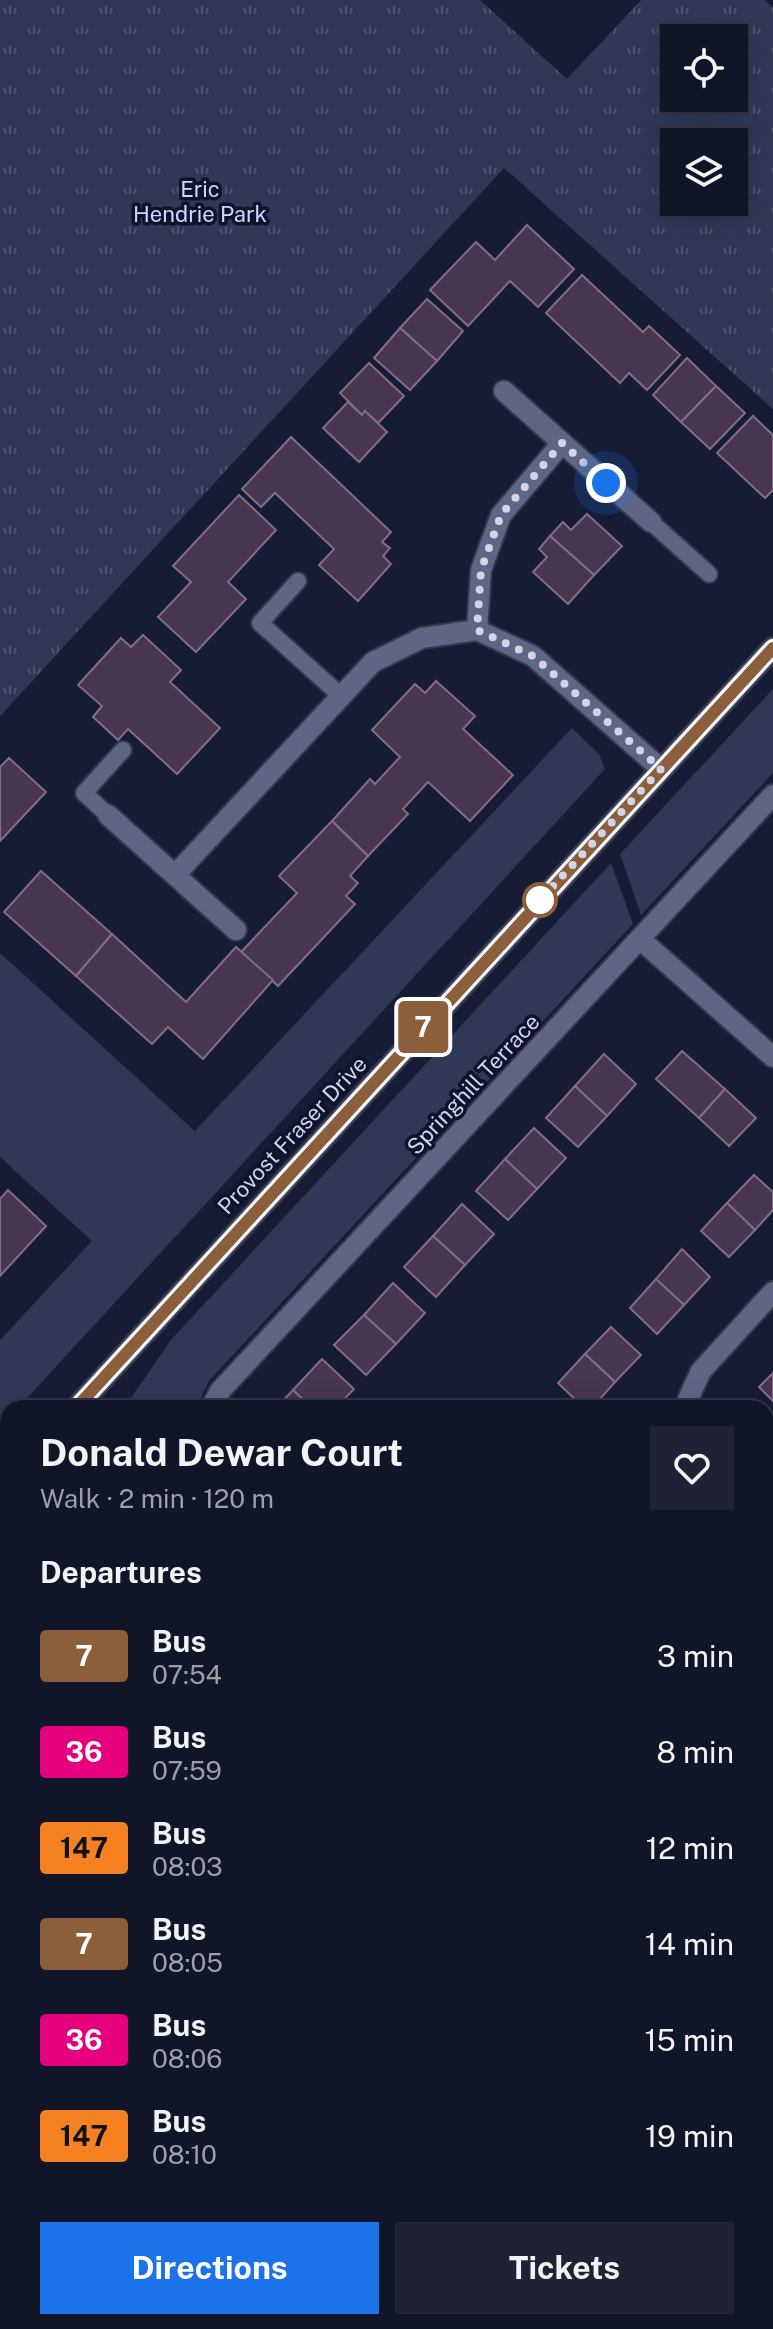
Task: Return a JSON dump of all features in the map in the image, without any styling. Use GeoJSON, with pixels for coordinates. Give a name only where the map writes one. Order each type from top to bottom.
{"type":"FeatureCollection","features":[{"type":"Feature","properties":{"kind":"street"},"geometry":{"type":"LineString","coordinates":[[504,391],[651,522]]}},
{"type":"Feature","properties":{"kind":"street"},"geometry":{"type":"LineString","coordinates":[[477,630],[481,570],[501,515],[562,443]]}},
{"type":"Feature","properties":{"kind":"street"},"geometry":{"type":"LineString","coordinates":[[175,875],[373,662],[422,638],[477,630],[533,656],[661,769]]}},
{"type":"Feature","properties":{"kind":"street","name":"Provost Fraser Drive"},"geometry":{"type":"LineString","coordinates":[[83,1400],[773,648]]}},
{"type":"Feature","properties":{"kind":"street","name":"Springhill Terrace"},"geometry":{"type":"LineString","coordinates":[[215,1400],[220,1391],[773,795]]}},
{"type":"Feature","properties":{"kind":"street"},"geometry":{"type":"LineString","coordinates":[[108,815],[236,930]]}},
{"type":"Feature","properties":{"kind":"street"},"geometry":{"type":"LineString","coordinates":[[640,939],[773,1057]]}},
{"type":"Feature","properties":{"kind":"street"},"geometry":{"type":"LineString","coordinates":[[688,1400],[701,1371],[773,1292]]}},
{"type":"Feature","properties":{"kind":"lane"},"geometry":{"type":"LineString","coordinates":[[651,522],[709,574]]}},
{"type":"Feature","properties":{"kind":"lane"},"geometry":{"type":"LineString","coordinates":[[298,581],[260,623],[340,695]]}},
{"type":"Feature","properties":{"kind":"lane"},"geometry":{"type":"LineString","coordinates":[[108,815],[84,793],[123,750]]}},
{"type":"Feature","properties":{"kind":"green space","name":"Eric Hendrie Park"},"geometry":{"type":"Polygon","coordinates":[[[0,0],[480,0],[567,79],[641,0],[765,0],[773,8],[773,409],[504,168],[0,716],[0,0]]]}},
{"type":"Feature","properties":{"kind":"green space"},"geometry":{"type":"Polygon","coordinates":[[[773,689],[773,773],[641,915],[620,854],[773,689]]]}},
{"type":"Feature","properties":{"kind":"green space"},"geometry":{"type":"Polygon","coordinates":[[[572,728],[599,754],[605,769],[25,1400],[0,1400],[0,1340],[92,1241],[0,1157],[0,953],[195,1131],[572,728]]]}},
{"type":"Feature","properties":{"kind":"green space"},"geometry":{"type":"Polygon","coordinates":[[[611,863],[633,924],[209,1381],[200,1400],[130,1400],[171,1340],[611,863]]]}},
{"type":"Feature","properties":{"kind":"building"},"geometry":{"type":"Polygon","coordinates":[[[527,225],[574,269],[538,307],[510,281],[468,326],[430,290],[476,242],[495,260],[527,225]]]}},
{"type":"Feature","properties":{"kind":"building"},"geometry":{"type":"Polygon","coordinates":[[[582,275],[643,332],[649,326],[680,355],[647,390],[629,373],[620,383],[546,313],[582,275]]]}},
{"type":"Feature","properties":{"kind":"building"},"geometry":{"type":"Polygon","coordinates":[[[427,299],[463,331],[437,361],[400,328],[427,299]]]}},
{"type":"Feature","properties":{"kind":"building"},"geometry":{"type":"Polygon","coordinates":[[[400,328],[437,361],[410,390],[374,358],[400,328]]]}},
{"type":"Feature","properties":{"kind":"building"},"geometry":{"type":"Polygon","coordinates":[[[687,358],[716,386],[681,422],[653,395],[687,358]]]}},
{"type":"Feature","properties":{"kind":"building"},"geometry":{"type":"Polygon","coordinates":[[[369,363],[404,396],[378,423],[365,411],[362,415],[340,393],[369,363]]]}},
{"type":"Feature","properties":{"kind":"building"},"geometry":{"type":"Polygon","coordinates":[[[716,386],[745,413],[710,449],[681,422],[716,386]]]}},
{"type":"Feature","properties":{"kind":"building"},"geometry":{"type":"Polygon","coordinates":[[[348,402],[362,415],[365,411],[387,432],[359,462],[323,428],[348,402]]]}},
{"type":"Feature","properties":{"kind":"building"},"geometry":{"type":"Polygon","coordinates":[[[753,416],[773,435],[773,490],[765,498],[717,453],[753,416]]]}},
{"type":"Feature","properties":{"kind":"building"},"geometry":{"type":"Polygon","coordinates":[[[291,437],[391,532],[382,542],[390,548],[383,556],[391,564],[358,601],[319,565],[334,549],[275,493],[261,507],[242,489],[291,437]]]}},
{"type":"Feature","properties":{"kind":"building"},"geometry":{"type":"Polygon","coordinates":[[[239,495],[276,530],[228,582],[246,599],[196,652],[158,617],[191,582],[173,566],[239,495]]]}},
{"type":"Feature","properties":{"kind":"building"},"geometry":{"type":"Polygon","coordinates":[[[587,514],[622,546],[594,575],[550,536],[563,522],[571,530],[587,514]]]}},
{"type":"Feature","properties":{"kind":"building"},"geometry":{"type":"Polygon","coordinates":[[[550,536],[594,575],[568,604],[533,572],[547,557],[539,549],[550,536]]]}},
{"type":"Feature","properties":{"kind":"building"},"geometry":{"type":"Polygon","coordinates":[[[143,635],[181,670],[170,682],[220,728],[177,774],[128,729],[118,740],[93,717],[102,706],[78,685],[121,638],[131,647],[143,635]]]}},
{"type":"Feature","properties":{"kind":"building"},"geometry":{"type":"Polygon","coordinates":[[[436,681],[475,716],[463,729],[513,775],[470,821],[428,782],[403,809],[408,814],[368,856],[332,821],[370,779],[375,784],[400,757],[372,730],[415,684],[425,693],[436,681]]]}},
{"type":"Feature","properties":{"kind":"building"},"geometry":{"type":"Polygon","coordinates":[[[9,758],[46,792],[0,841],[0,767],[9,758]]]}},
{"type":"Feature","properties":{"kind":"building"},"geometry":{"type":"Polygon","coordinates":[[[332,821],[368,856],[350,876],[358,883],[346,896],[355,904],[278,986],[241,952],[297,893],[279,876],[332,821]]]}},
{"type":"Feature","properties":{"kind":"building"},"geometry":{"type":"Polygon","coordinates":[[[41,871],[112,934],[76,976],[4,912],[41,871]]]}},
{"type":"Feature","properties":{"kind":"building"},"geometry":{"type":"Polygon","coordinates":[[[112,934],[186,1002],[236,947],[273,980],[203,1059],[168,1027],[152,1044],[76,976],[112,934]]]}},
{"type":"Feature","properties":{"kind":"building"},"geometry":{"type":"Polygon","coordinates":[[[682,1051],[725,1089],[699,1118],[656,1079],[682,1051]]]}},
{"type":"Feature","properties":{"kind":"building"},"geometry":{"type":"Polygon","coordinates":[[[604,1054],[636,1084],[607,1116],[575,1086],[604,1054]]]}},
{"type":"Feature","properties":{"kind":"building"},"geometry":{"type":"Polygon","coordinates":[[[575,1086],[607,1116],[578,1147],[546,1118],[575,1086]]]}},
{"type":"Feature","properties":{"kind":"building"},"geometry":{"type":"Polygon","coordinates":[[[725,1089],[756,1118],[729,1146],[699,1118],[725,1089]]]}},
{"type":"Feature","properties":{"kind":"building"},"geometry":{"type":"Polygon","coordinates":[[[534,1128],[566,1158],[537,1189],[505,1159],[534,1128]]]}},
{"type":"Feature","properties":{"kind":"building"},"geometry":{"type":"Polygon","coordinates":[[[505,1159],[537,1189],[508,1220],[476,1191],[505,1159]]]}},
{"type":"Feature","properties":{"kind":"building"},"geometry":{"type":"Polygon","coordinates":[[[754,1175],[773,1192],[773,1210],[755,1230],[727,1203],[754,1175]]]}},
{"type":"Feature","properties":{"kind":"building"},"geometry":{"type":"Polygon","coordinates":[[[8,1190],[46,1226],[0,1276],[0,1199],[8,1190]]]}},
{"type":"Feature","properties":{"kind":"building"},"geometry":{"type":"Polygon","coordinates":[[[727,1203],[755,1230],[729,1257],[701,1231],[727,1203]]]}},
{"type":"Feature","properties":{"kind":"building"},"geometry":{"type":"Polygon","coordinates":[[[462,1204],[494,1234],[465,1265],[433,1236],[462,1204]]]}},
{"type":"Feature","properties":{"kind":"building"},"geometry":{"type":"Polygon","coordinates":[[[433,1236],[465,1265],[436,1297],[404,1267],[433,1236]]]}},
{"type":"Feature","properties":{"kind":"building"},"geometry":{"type":"Polygon","coordinates":[[[682,1249],[710,1277],[684,1305],[656,1279],[682,1249]]]}},
{"type":"Feature","properties":{"kind":"building"},"geometry":{"type":"Polygon","coordinates":[[[656,1279],[684,1305],[657,1334],[630,1308],[656,1279]]]}},
{"type":"Feature","properties":{"kind":"building"},"geometry":{"type":"Polygon","coordinates":[[[393,1283],[425,1313],[396,1344],[364,1315],[393,1283]]]}},
{"type":"Feature","properties":{"kind":"building"},"geometry":{"type":"Polygon","coordinates":[[[364,1315],[396,1344],[366,1375],[334,1345],[364,1315]]]}},
{"type":"Feature","properties":{"kind":"building"},"geometry":{"type":"Polygon","coordinates":[[[611,1327],[641,1355],[615,1382],[585,1354],[611,1327]]]}},
{"type":"Feature","properties":{"kind":"building"},"geometry":{"type":"Polygon","coordinates":[[[585,1354],[615,1382],[599,1400],[576,1400],[558,1383],[585,1354]]]}},
{"type":"Feature","properties":{"kind":"building"},"geometry":{"type":"Polygon","coordinates":[[[322,1359],[354,1389],[344,1400],[304,1400],[293,1390],[322,1359]]]}},
{"type":"Feature","properties":{"kind":"building"},"geometry":{"type":"Polygon","coordinates":[[[773,1373],[773,1400],[759,1387],[773,1373]]]}},
{"type":"Feature","properties":{"kind":"building"},"geometry":{"type":"Polygon","coordinates":[[[293,1390],[304,1400],[284,1400],[293,1390]]]}},
{"type":"Feature","properties":{"kind":"bus line","name":"7"},"geometry":{"type":"LineString","coordinates":[[83,1400],[773,648]]}},
{"type":"Feature","properties":{"kind":"route"},"geometry":{"type":"LineString","coordinates":[[540,900],[532,909],[661,769],[533,656],[477,630],[481,570],[501,515],[562,443],[606,483]]}}]}
